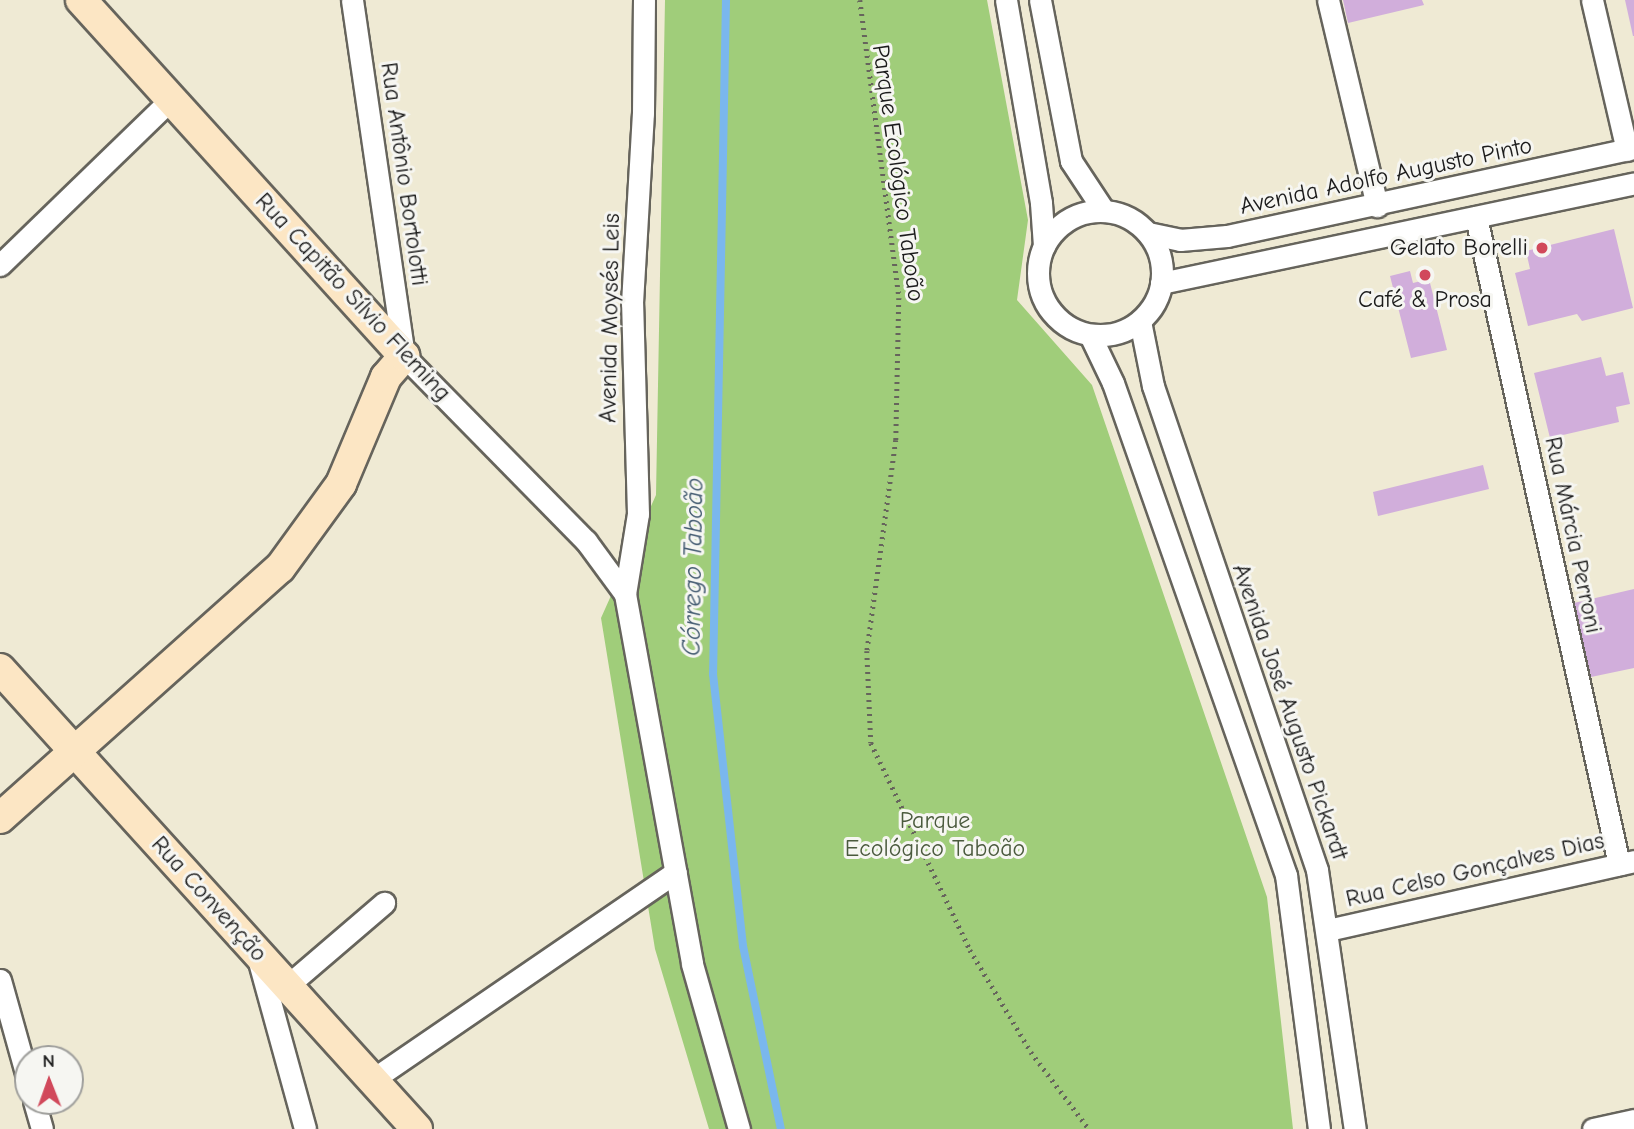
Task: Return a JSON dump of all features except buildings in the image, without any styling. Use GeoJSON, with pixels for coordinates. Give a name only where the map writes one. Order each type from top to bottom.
{"type":"FeatureCollection","features":[{"type":"Feature","properties":{"kind":"street","name":"Rua Capitão Sílvio Fleming"},"geometry":{"type":"LineString","coordinates":[[81,0],[404,356],[586,541],[625,594]]}},
{"type":"Feature","properties":{"kind":"street","name":"Rua Antônio Bortolotti"},"geometry":{"type":"LineString","coordinates":[[352,0],[404,356]]}},
{"type":"Feature","properties":{"kind":"street","name":"Avenida Moysés Leis"},"geometry":{"type":"LineString","coordinates":[[625,594],[638,514],[632,303],[643,113],[644,0]]}},
{"type":"Feature","properties":{"kind":"street"},"geometry":{"type":"LineString","coordinates":[[1006,0],[1041,203],[1044,246],[1038,284],[1045,302],[1072,329],[1090,335],[1108,335],[1140,321],[1161,283],[1160,257],[1147,233],[1128,218],[1104,211],[1075,216],[1044,246]]}},
{"type":"Feature","properties":{"kind":"street"},"geometry":{"type":"LineString","coordinates":[[1040,0],[1071,162],[1104,211]]}},
{"type":"Feature","properties":{"kind":"street"},"geometry":{"type":"LineString","coordinates":[[1328,0],[1377,206]]}},
{"type":"Feature","properties":{"kind":"street"},"geometry":{"type":"LineString","coordinates":[[1592,0],[1630,149]]}},
{"type":"Feature","properties":{"kind":"street"},"geometry":{"type":"LineString","coordinates":[[0,265],[171,99]]}},
{"type":"Feature","properties":{"kind":"street","name":"Avenida Adolfo Augusto Pinto"},"geometry":{"type":"LineString","coordinates":[[1147,233],[1180,240],[1227,236],[1377,206],[1630,149]]}},
{"type":"Feature","properties":{"kind":"street"},"geometry":{"type":"LineString","coordinates":[[1161,283],[1634,183]]}},
{"type":"Feature","properties":{"kind":"street","name":"Rua Márcia Perroni"},"geometry":{"type":"LineString","coordinates":[[1476,217],[1626,863]]}},
{"type":"Feature","properties":{"kind":"street","name":"Avenida José Augusto Pickardt"},"geometry":{"type":"LineString","coordinates":[[1140,321],[1153,386],[1317,870],[1328,930],[1355,1129]]}},
{"type":"Feature","properties":{"kind":"street"},"geometry":{"type":"LineString","coordinates":[[1090,335],[1113,383],[1286,875],[1319,1129]]}},
{"type":"Feature","properties":{"kind":"street"},"geometry":{"type":"LineString","coordinates":[[0,818],[74,748],[288,559],[341,484],[386,377],[404,356]]}},
{"type":"Feature","properties":{"kind":"street"},"geometry":{"type":"LineString","coordinates":[[625,594],[692,964],[739,1129]]}},
{"type":"Feature","properties":{"kind":"street","name":"Rua Convenção"},"geometry":{"type":"LineString","coordinates":[[0,669],[416,1129]]}},
{"type":"Feature","properties":{"kind":"street","name":"Rua Celso Gonçalves Dias"},"geometry":{"type":"LineString","coordinates":[[1328,930],[1626,863]]}},
{"type":"Feature","properties":{"kind":"street"},"geometry":{"type":"LineString","coordinates":[[372,1080],[676,872]]}},
{"type":"Feature","properties":{"kind":"street"},"geometry":{"type":"LineString","coordinates":[[287,986],[384,903]]}},
{"type":"Feature","properties":{"kind":"street"},"geometry":{"type":"LineString","coordinates":[[257,953],[305,1129]]}},
{"type":"Feature","properties":{"kind":"street"},"geometry":{"type":"LineString","coordinates":[[0,981],[18,1045]]}},
{"type":"Feature","properties":{"kind":"street"},"geometry":{"type":"LineString","coordinates":[[1593,1129],[1634,1120]]}},
{"type":"Feature","properties":{"kind":"path","name":"Parque Ecológico Taboão"},"geometry":{"type":"LineString","coordinates":[[860,0],[899,298],[896,440],[867,651],[872,743],[970,950],[1031,1052],[1089,1129]]}},
{"type":"Feature","properties":{"kind":"green space","name":"Parque Ecológico Taboão"},"geometry":{"type":"Polygon","coordinates":[[[665,0],[987,0],[1028,220],[1017,300],[1092,385],[1267,897],[1293,1129],[709,1129],[655,949],[601,618],[656,495],[665,0]]]}},
{"type":"Feature","properties":{"kind":"waterway","name":"Córrego Taboão"},"geometry":{"type":"LineString","coordinates":[[726,0],[713,674],[743,946],[781,1129]]}},
{"type":"Feature","properties":{"kind":"place","name":"Gelato Borelli"},"geometry":{"type":"Point","coordinates":[1542,248]}},
{"type":"Feature","properties":{"kind":"place","name":"Café & Prosa"},"geometry":{"type":"Point","coordinates":[1425,275]}}]}
